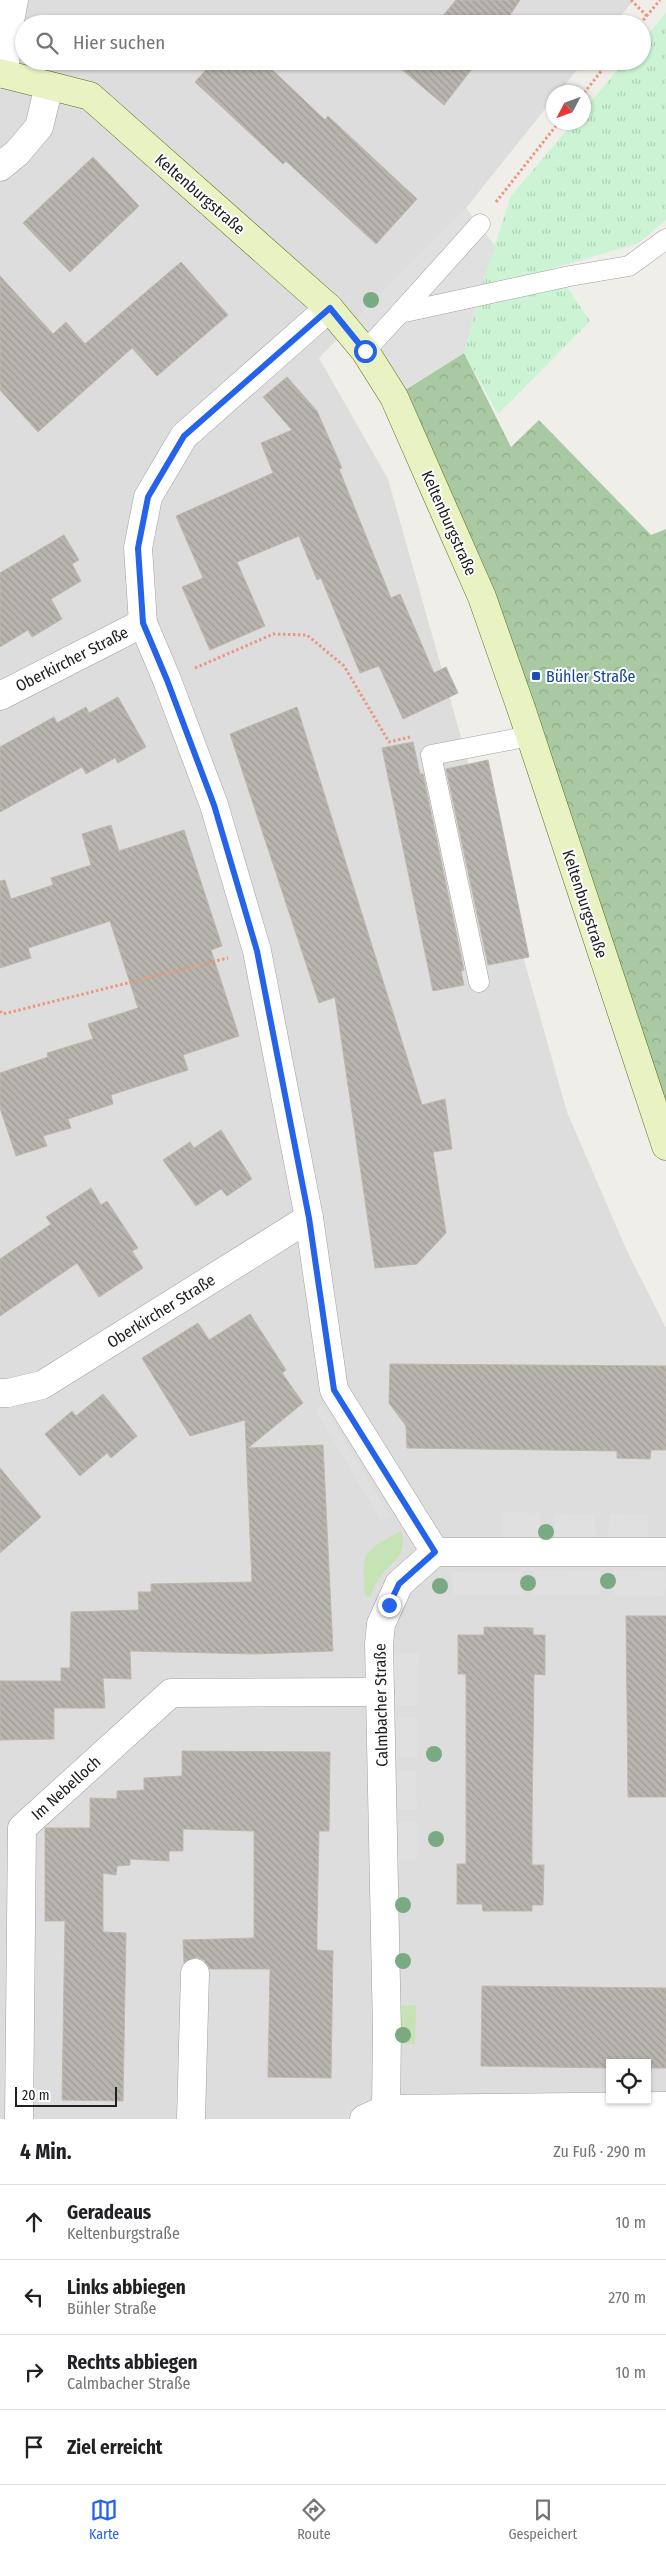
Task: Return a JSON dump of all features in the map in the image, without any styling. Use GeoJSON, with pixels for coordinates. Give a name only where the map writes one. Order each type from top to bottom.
{"type":"FeatureCollection","features":[{"type":"Feature","properties":{"kind":"street"},"geometry":{"type":"LineString","coordinates":[[2,74],[14,0]]}},
{"type":"Feature","properties":{"kind":"street","name":"Keltenburgstraße"},"geometry":{"type":"LineString","coordinates":[[2,74],[90,96],[330,308],[365,351],[394,397],[482,597],[666,1146]]}},
{"type":"Feature","properties":{"kind":"street"},"geometry":{"type":"LineString","coordinates":[[0,166],[17,153],[39,127],[49,86]]}},
{"type":"Feature","properties":{"kind":"street"},"geometry":{"type":"LineString","coordinates":[[330,308],[184,436],[148,497],[138,548],[143,623],[167,680],[214,805],[257,951],[309,1218],[334,1390],[435,1552],[666,1552]]}},
{"type":"Feature","properties":{"kind":"street","name":"Oberkircher Straße"},"geometry":{"type":"LineString","coordinates":[[0,696],[143,623]]}},
{"type":"Feature","properties":{"kind":"street","name":"Oberkircher Straße"},"geometry":{"type":"LineString","coordinates":[[3,1397],[42,1386],[309,1218]]}},
{"type":"Feature","properties":{"kind":"street","name":"Calmbacher Straße"},"geometry":{"type":"LineString","coordinates":[[435,1552],[399,1584],[381,1624],[380,1692],[387,2032],[375,2114],[666,2106]]}},
{"type":"Feature","properties":{"kind":"street","name":"Im Nebelloch"},"geometry":{"type":"LineString","coordinates":[[18,2119],[22,1828],[171,1693],[380,1692]]}},
{"type":"Feature","properties":{"kind":"street"},"geometry":{"type":"LineString","coordinates":[[192,2119],[195,1973]]}},
{"type":"Feature","properties":{"kind":"lane"},"geometry":{"type":"LineString","coordinates":[[365,351],[480,224]]}},
{"type":"Feature","properties":{"kind":"lane"},"geometry":{"type":"LineString","coordinates":[[400,313],[570,276],[629,266],[666,239]]}},
{"type":"Feature","properties":{"kind":"lane"},"geometry":{"type":"LineString","coordinates":[[479,982],[431,755],[530,736]]}},
{"type":"Feature","properties":{"kind":"path"},"geometry":{"type":"LineString","coordinates":[[631,0],[646,15]]}},
{"type":"Feature","properties":{"kind":"path"},"geometry":{"type":"LineString","coordinates":[[648,15],[660,0]]}},
{"type":"Feature","properties":{"kind":"path"},"geometry":{"type":"LineString","coordinates":[[590,85],[602,70]]}},
{"type":"Feature","properties":{"kind":"path"},"geometry":{"type":"LineString","coordinates":[[480,224],[516,174],[552,130]]}},
{"type":"Feature","properties":{"kind":"path"},"geometry":{"type":"LineString","coordinates":[[167,680],[273,634],[307,635],[344,666],[388,742],[417,735]]}},
{"type":"Feature","properties":{"kind":"path"},"geometry":{"type":"LineString","coordinates":[[0,1011],[3,1014],[257,951]]}},
{"type":"Feature","properties":{"kind":"shaded area"},"geometry":{"type":"Polygon","coordinates":[[[0,0],[634,0],[622,15],[15,15],[15,70],[577,70],[565,85],[546,85],[546,108],[466,208],[319,358],[388,479],[567,1112],[627,1251],[666,1328],[666,2119],[0,2119],[0,0]]]}},
{"type":"Feature","properties":{"kind":"shaded area"},"geometry":{"type":"Polygon","coordinates":[[[466,208],[495,246],[483,281],[464,353],[403,391],[356,320],[466,208]]]}},
{"type":"Feature","properties":{"kind":"shaded area"},"geometry":{"type":"Polygon","coordinates":[[[323,1404],[390,1516],[381,1521],[315,1410],[323,1404]]]}},
{"type":"Feature","properties":{"kind":"shaded area"},"geometry":{"type":"Polygon","coordinates":[[[502,1512],[540,1513],[540,1539],[502,1538],[502,1512]]]}},
{"type":"Feature","properties":{"kind":"shaded area"},"geometry":{"type":"Polygon","coordinates":[[[554,1513],[595,1514],[596,1540],[555,1539],[554,1513]]]}},
{"type":"Feature","properties":{"kind":"shaded area"},"geometry":{"type":"Polygon","coordinates":[[[609,1513],[648,1514],[649,1540],[608,1539],[609,1513]]]}},
{"type":"Feature","properties":{"kind":"shaded area"},"geometry":{"type":"Polygon","coordinates":[[[534,1570],[600,1571],[600,1595],[533,1595],[534,1570]]]}},
{"type":"Feature","properties":{"kind":"shaded area"},"geometry":{"type":"Polygon","coordinates":[[[613,1570],[666,1571],[665,1596],[614,1595],[613,1570]]]}},
{"type":"Feature","properties":{"kind":"shaded area"},"geometry":{"type":"Polygon","coordinates":[[[522,1571],[523,1595],[454,1595],[450,1572],[522,1571]]]}},
{"type":"Feature","properties":{"kind":"shaded area"},"geometry":{"type":"Polygon","coordinates":[[[392,1653],[419,1653],[417,1705],[392,1705],[392,1653]]]}},
{"type":"Feature","properties":{"kind":"shaded area"},"geometry":{"type":"Polygon","coordinates":[[[393,1718],[417,1718],[417,1757],[392,1758],[393,1718]]]}},
{"type":"Feature","properties":{"kind":"shaded area"},"geometry":{"type":"Polygon","coordinates":[[[392,1771],[416,1771],[417,1809],[392,1809],[392,1771]]]}},
{"type":"Feature","properties":{"kind":"shaded area"},"geometry":{"type":"Polygon","coordinates":[[[392,1821],[417,1823],[417,1859],[392,1860],[392,1821]]]}},
{"type":"Feature","properties":{"kind":"green space"},"geometry":{"type":"Polygon","coordinates":[[[666,13],[666,220],[639,243],[554,268],[590,321],[498,414],[464,353],[483,281],[511,196],[567,130],[591,130],[591,102],[617,70],[651,70],[651,30],[666,13]]]}},
{"type":"Feature","properties":{"kind":"green space"},"geometry":{"type":"Polygon","coordinates":[[[464,353],[511,447],[539,420],[651,535],[666,529],[666,1146],[595,934],[394,397],[464,353]]]}},
{"type":"Feature","properties":{"kind":"green space"},"geometry":{"type":"Polygon","coordinates":[[[401,1531],[403,1546],[398,1558],[379,1578],[370,1597],[365,1596],[364,1570],[367,1555],[378,1544],[401,1531]]]}},
{"type":"Feature","properties":{"kind":"green space"},"geometry":{"type":"Polygon","coordinates":[[[416,2005],[415,2044],[392,2043],[393,2006],[416,2005]]]}},
{"type":"Feature","properties":{"kind":"building"},"geometry":{"type":"Polygon","coordinates":[[[456,0],[520,0],[510,15],[444,15],[456,0]]]}},
{"type":"Feature","properties":{"kind":"building"},"geometry":{"type":"Polygon","coordinates":[[[206,70],[272,70],[325,120],[328,116],[417,199],[376,244],[286,161],[283,164],[195,82],[206,70]]]}},
{"type":"Feature","properties":{"kind":"building"},"geometry":{"type":"Polygon","coordinates":[[[402,70],[471,70],[444,105],[402,70]]]}},
{"type":"Feature","properties":{"kind":"building"},"geometry":{"type":"Polygon","coordinates":[[[93,157],[139,206],[70,272],[23,223],[93,157]]]}},
{"type":"Feature","properties":{"kind":"building"},"geometry":{"type":"Polygon","coordinates":[[[181,262],[228,315],[157,376],[132,348],[38,432],[0,390],[0,276],[53,334],[66,322],[85,344],[181,262]]]}},
{"type":"Feature","properties":{"kind":"building"},"geometry":{"type":"Polygon","coordinates":[[[287,377],[317,411],[342,468],[339,469],[391,598],[400,594],[434,673],[446,667],[458,693],[403,719],[379,666],[360,673],[321,578],[317,580],[299,536],[237,562],[265,626],[210,650],[182,587],[203,578],[176,516],[273,473],[261,443],[292,430],[263,397],[287,377]]]}},
{"type":"Feature","properties":{"kind":"building"},"geometry":{"type":"Polygon","coordinates":[[[64,535],[79,560],[72,564],[81,581],[51,599],[62,619],[32,637],[28,630],[0,647],[0,573],[64,535]]]}},
{"type":"Feature","properties":{"kind":"building"},"geometry":{"type":"Polygon","coordinates":[[[118,697],[146,747],[118,763],[115,758],[86,774],[82,767],[0,812],[0,747],[54,717],[57,723],[86,707],[89,713],[118,697]]]}},
{"type":"Feature","properties":{"kind":"building"},"geometry":{"type":"Polygon","coordinates":[[[297,707],[422,1105],[445,1099],[452,1149],[433,1152],[446,1233],[417,1264],[375,1268],[335,997],[319,1003],[230,734],[297,707]]]}},
{"type":"Feature","properties":{"kind":"building"},"geometry":{"type":"Polygon","coordinates":[[[413,742],[420,774],[423,774],[464,970],[461,971],[464,985],[433,991],[382,748],[413,742]]]}},
{"type":"Feature","properties":{"kind":"building"},"geometry":{"type":"Polygon","coordinates":[[[488,760],[529,957],[488,965],[446,769],[488,760]]]}},
{"type":"Feature","properties":{"kind":"building"},"geometry":{"type":"Polygon","coordinates":[[[111,825],[119,851],[184,830],[222,946],[211,950],[239,1036],[183,1055],[188,1070],[111,1095],[113,1104],[68,1119],[71,1128],[43,1136],[47,1146],[16,1156],[0,1108],[0,1073],[48,1057],[47,1053],[93,1039],[88,1024],[138,1008],[110,921],[28,948],[31,958],[0,968],[0,881],[5,880],[11,899],[53,885],[51,878],[91,865],[82,834],[111,825]]]}},
{"type":"Feature","properties":{"kind":"building"},"geometry":{"type":"Polygon","coordinates":[[[221,1130],[252,1179],[227,1196],[221,1189],[196,1206],[163,1160],[190,1142],[194,1148],[221,1130]]]}},
{"type":"Feature","properties":{"kind":"building"},"geometry":{"type":"Polygon","coordinates":[[[91,1188],[101,1205],[107,1201],[138,1248],[132,1251],[143,1268],[99,1297],[77,1263],[0,1316],[0,1259],[51,1224],[46,1217],[91,1188]]]}},
{"type":"Feature","properties":{"kind":"building"},"geometry":{"type":"Polygon","coordinates":[[[250,1314],[286,1370],[282,1373],[303,1403],[248,1448],[323,1445],[333,1651],[255,1654],[130,1651],[131,1679],[103,1678],[105,1708],[54,1708],[54,1739],[0,1740],[0,1681],[61,1681],[61,1668],[70,1668],[71,1612],[139,1610],[138,1592],[151,1592],[151,1584],[252,1582],[245,1420],[190,1436],[142,1358],[198,1323],[209,1340],[250,1314]]]}},
{"type":"Feature","properties":{"kind":"building"},"geometry":{"type":"Polygon","coordinates":[[[390,1364],[666,1366],[666,1450],[651,1450],[650,1459],[617,1458],[617,1451],[407,1448],[406,1426],[389,1403],[390,1364]]]}},
{"type":"Feature","properties":{"kind":"building"},"geometry":{"type":"Polygon","coordinates":[[[103,1394],[137,1436],[111,1458],[107,1453],[80,1476],[45,1434],[72,1411],[76,1416],[103,1394]]]}},
{"type":"Feature","properties":{"kind":"building"},"geometry":{"type":"Polygon","coordinates":[[[0,1468],[41,1517],[0,1553],[0,1468]]]}},
{"type":"Feature","properties":{"kind":"building"},"geometry":{"type":"Polygon","coordinates":[[[626,1616],[666,1616],[666,1797],[628,1797],[626,1616]]]}},
{"type":"Feature","properties":{"kind":"building"},"geometry":{"type":"Polygon","coordinates":[[[484,1627],[533,1628],[533,1635],[545,1635],[545,1675],[534,1674],[532,1824],[532,1865],[544,1865],[543,1905],[532,1905],[532,1911],[483,1911],[482,1904],[457,1904],[457,1864],[466,1864],[466,1674],[458,1674],[458,1635],[484,1635],[484,1627]]]}},
{"type":"Feature","properties":{"kind":"building"},"geometry":{"type":"Polygon","coordinates":[[[182,1751],[330,1752],[329,1831],[319,1831],[317,1950],[333,1951],[331,2078],[268,2077],[270,1969],[210,1969],[204,1960],[196,1957],[184,1963],[183,1940],[254,1938],[254,1831],[183,1829],[183,1851],[169,1851],[169,1861],[130,1859],[130,1865],[117,1866],[116,1875],[103,1873],[103,1932],[126,1933],[123,2101],[62,2100],[65,1921],[45,1921],[45,1828],[90,1828],[90,1798],[117,1799],[117,1791],[144,1790],[144,1778],[182,1776],[182,1751]]]}},
{"type":"Feature","properties":{"kind":"building"},"geometry":{"type":"Polygon","coordinates":[[[482,1986],[666,1988],[666,2068],[651,2068],[651,2059],[606,2059],[606,2068],[481,2066],[482,1986]]]}},
{"type":"Feature","properties":{"kind":"place","name":"Bühler Straße"},"geometry":{"type":"Point","coordinates":[536,676]}},
{"type":"Feature","properties":{"kind":"route"},"geometry":{"type":"LineString","coordinates":[[365,351],[330,308],[184,436],[148,497],[138,548],[143,623],[167,680],[214,805],[257,951],[309,1218],[334,1390],[353,1424],[435,1552],[399,1584],[389,1605]]}}]}
